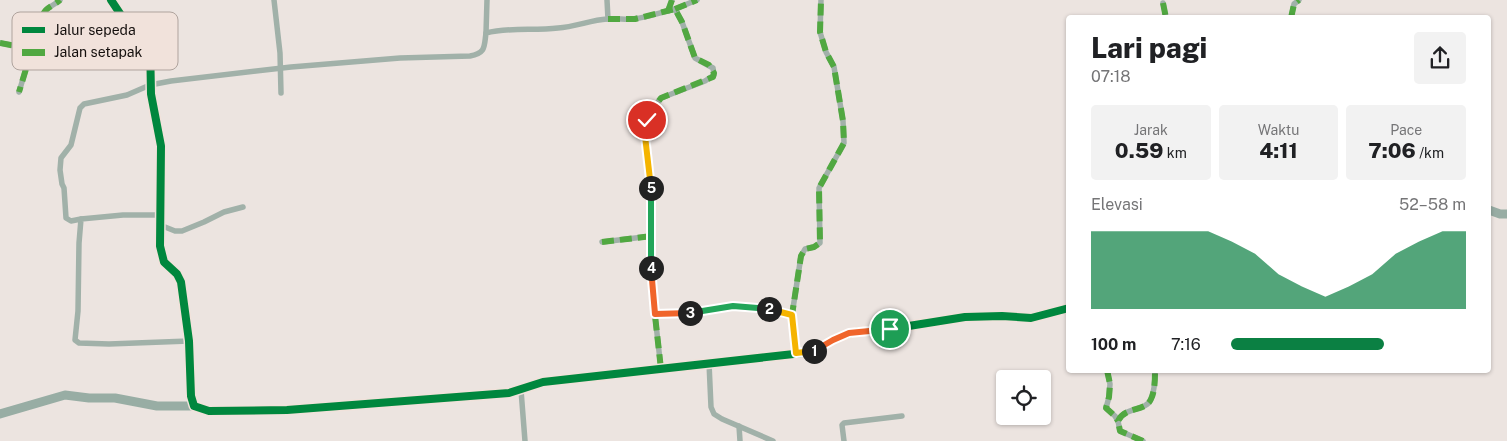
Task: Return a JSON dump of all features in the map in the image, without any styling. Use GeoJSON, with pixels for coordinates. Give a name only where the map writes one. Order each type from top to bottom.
{"type":"FeatureCollection","features":[{"type":"Feature","properties":{"kind":"street"},"geometry":{"type":"LineString","coordinates":[[45,12],[60,0]]}},
{"type":"Feature","properties":{"kind":"street"},"geometry":{"type":"LineString","coordinates":[[111,0],[119,12]]}},
{"type":"Feature","properties":{"kind":"street"},"geometry":{"type":"LineString","coordinates":[[274,0],[281,68],[281,93]]}},
{"type":"Feature","properties":{"kind":"street"},"geometry":{"type":"LineString","coordinates":[[160,215],[123,215],[71,221],[66,218],[64,188],[60,170],[61,158],[70,145],[80,108],[84,104],[127,95],[150,85],[281,68],[400,58],[470,56],[479,54],[483,51],[486,33],[487,0]]}},
{"type":"Feature","properties":{"kind":"street"},"geometry":{"type":"LineString","coordinates":[[607,0],[608,19]]}},
{"type":"Feature","properties":{"kind":"street"},"geometry":{"type":"LineString","coordinates":[[668,11],[672,0]]}},
{"type":"Feature","properties":{"kind":"street"},"geometry":{"type":"LineString","coordinates":[[486,33],[510,29],[540,30],[573,27],[608,19],[635,19],[676,9],[697,0]]}},
{"type":"Feature","properties":{"kind":"street"},"geometry":{"type":"LineString","coordinates":[[796,353],[792,315],[802,252],[804,249],[814,248],[820,243],[819,188],[844,143],[843,121],[834,67],[826,52],[820,32],[821,0]]}},
{"type":"Feature","properties":{"kind":"street"},"geometry":{"type":"LineString","coordinates":[[1292,15],[1294,4],[1299,0]]}},
{"type":"Feature","properties":{"kind":"street"},"geometry":{"type":"LineString","coordinates":[[1162,3],[1165,15]]}},
{"type":"Feature","properties":{"kind":"street"},"geometry":{"type":"LineString","coordinates":[[661,369],[651,280],[651,180],[645,136],[647,120],[661,98],[714,77],[713,68],[695,58],[676,9]]}},
{"type":"Feature","properties":{"kind":"street"},"geometry":{"type":"LineString","coordinates":[[19,92],[26,70]]}},
{"type":"Feature","properties":{"kind":"street"},"geometry":{"type":"LineString","coordinates":[[150,70],[153,108],[161,146],[159,238],[162,260],[168,268],[177,274],[181,282],[189,341],[190,391],[194,406]]}},
{"type":"Feature","properties":{"kind":"street"},"geometry":{"type":"LineString","coordinates":[[160,225],[175,231],[182,230],[224,212],[243,207]]}},
{"type":"Feature","properties":{"kind":"street"},"geometry":{"type":"LineString","coordinates":[[1491,211],[1507,214]]}},
{"type":"Feature","properties":{"kind":"street"},"geometry":{"type":"LineString","coordinates":[[81,219],[78,311],[75,341],[79,343],[109,344],[189,341]]}},
{"type":"Feature","properties":{"kind":"street"},"geometry":{"type":"LineString","coordinates":[[602,242],[652,236]]}},
{"type":"Feature","properties":{"kind":"street"},"geometry":{"type":"LineString","coordinates":[[655,314],[686,313],[744,306],[792,315]]}},
{"type":"Feature","properties":{"kind":"street"},"geometry":{"type":"LineString","coordinates":[[0,414],[66,395],[89,398],[115,398],[156,406],[194,406],[209,411],[288,410],[508,393],[543,382],[815,351],[833,340],[855,332],[884,330],[965,317],[1002,316],[1030,318],[1066,309]]}},
{"type":"Feature","properties":{"kind":"street"},"geometry":{"type":"LineString","coordinates":[[709,363],[711,409],[717,416],[773,441]]}},
{"type":"Feature","properties":{"kind":"street"},"geometry":{"type":"LineString","coordinates":[[1108,373],[1110,394],[1106,408],[1115,416],[1120,431],[1143,441]]}},
{"type":"Feature","properties":{"kind":"street"},"geometry":{"type":"LineString","coordinates":[[1118,421],[1124,414],[1147,404],[1151,400],[1155,373]]}},
{"type":"Feature","properties":{"kind":"street"},"geometry":{"type":"LineString","coordinates":[[522,390],[525,441]]}},
{"type":"Feature","properties":{"kind":"street"},"geometry":{"type":"LineString","coordinates":[[844,441],[842,425],[844,422],[902,416]]}},
{"type":"Feature","properties":{"kind":"street"},"geometry":{"type":"LineString","coordinates":[[739,426],[740,441]]}},
{"type":"Feature","properties":{"kind":"marked path"},"geometry":{"type":"LineString","coordinates":[[45,12],[60,0]]}},
{"type":"Feature","properties":{"kind":"marked path"},"geometry":{"type":"LineString","coordinates":[[668,11],[672,0]]}},
{"type":"Feature","properties":{"kind":"marked path"},"geometry":{"type":"LineString","coordinates":[[675,9],[697,0]]}},
{"type":"Feature","properties":{"kind":"marked path"},"geometry":{"type":"LineString","coordinates":[[796,353],[792,315],[801,256],[805,249],[820,243],[819,188],[844,143],[843,121],[834,67],[826,52],[820,32],[821,0]]}},
{"type":"Feature","properties":{"kind":"marked path"},"geometry":{"type":"LineString","coordinates":[[1292,15],[1294,4],[1299,0]]}},
{"type":"Feature","properties":{"kind":"marked path"},"geometry":{"type":"LineString","coordinates":[[1163,3],[1165,15]]}},
{"type":"Feature","properties":{"kind":"marked path"},"geometry":{"type":"LineString","coordinates":[[608,19],[635,19],[675,9],[682,22],[695,58],[709,65],[714,73],[713,77],[661,98],[651,111],[645,128],[652,207],[651,280],[661,369]]}},
{"type":"Feature","properties":{"kind":"marked path"},"geometry":{"type":"LineString","coordinates":[[0,43],[12,45]]}},
{"type":"Feature","properties":{"kind":"marked path"},"geometry":{"type":"LineString","coordinates":[[19,92],[26,70]]}},
{"type":"Feature","properties":{"kind":"marked path"},"geometry":{"type":"LineString","coordinates":[[602,242],[652,236]]}},
{"type":"Feature","properties":{"kind":"marked path"},"geometry":{"type":"LineString","coordinates":[[655,313],[665,314],[748,306],[792,315]]}},
{"type":"Feature","properties":{"kind":"marked path"},"geometry":{"type":"LineString","coordinates":[[1108,373],[1110,384],[1106,408],[1118,421]]}},
{"type":"Feature","properties":{"kind":"marked path"},"geometry":{"type":"LineString","coordinates":[[1143,441],[1120,431],[1118,421],[1125,413],[1145,406],[1148,403],[1153,392],[1155,373]]}},
{"type":"Feature","properties":{"kind":"cycle path"},"geometry":{"type":"LineString","coordinates":[[111,0],[119,12]]}},
{"type":"Feature","properties":{"kind":"cycle path"},"geometry":{"type":"LineString","coordinates":[[151,70],[151,94],[161,146],[160,246],[164,262],[177,274],[181,282],[189,341],[191,396],[194,406],[209,411],[287,410],[509,393],[543,382],[812,352],[839,337],[855,332],[890,329],[965,317],[1002,316],[1031,318],[1066,309]]}},
{"type":"Feature","properties":{"kind":"route"},"geometry":{"type":"LineString","coordinates":[[647,120],[645,136],[651,180],[651,280],[655,314],[686,313],[744,306],[792,315],[796,353],[818,350],[833,340],[849,333],[890,329]]}}]}
